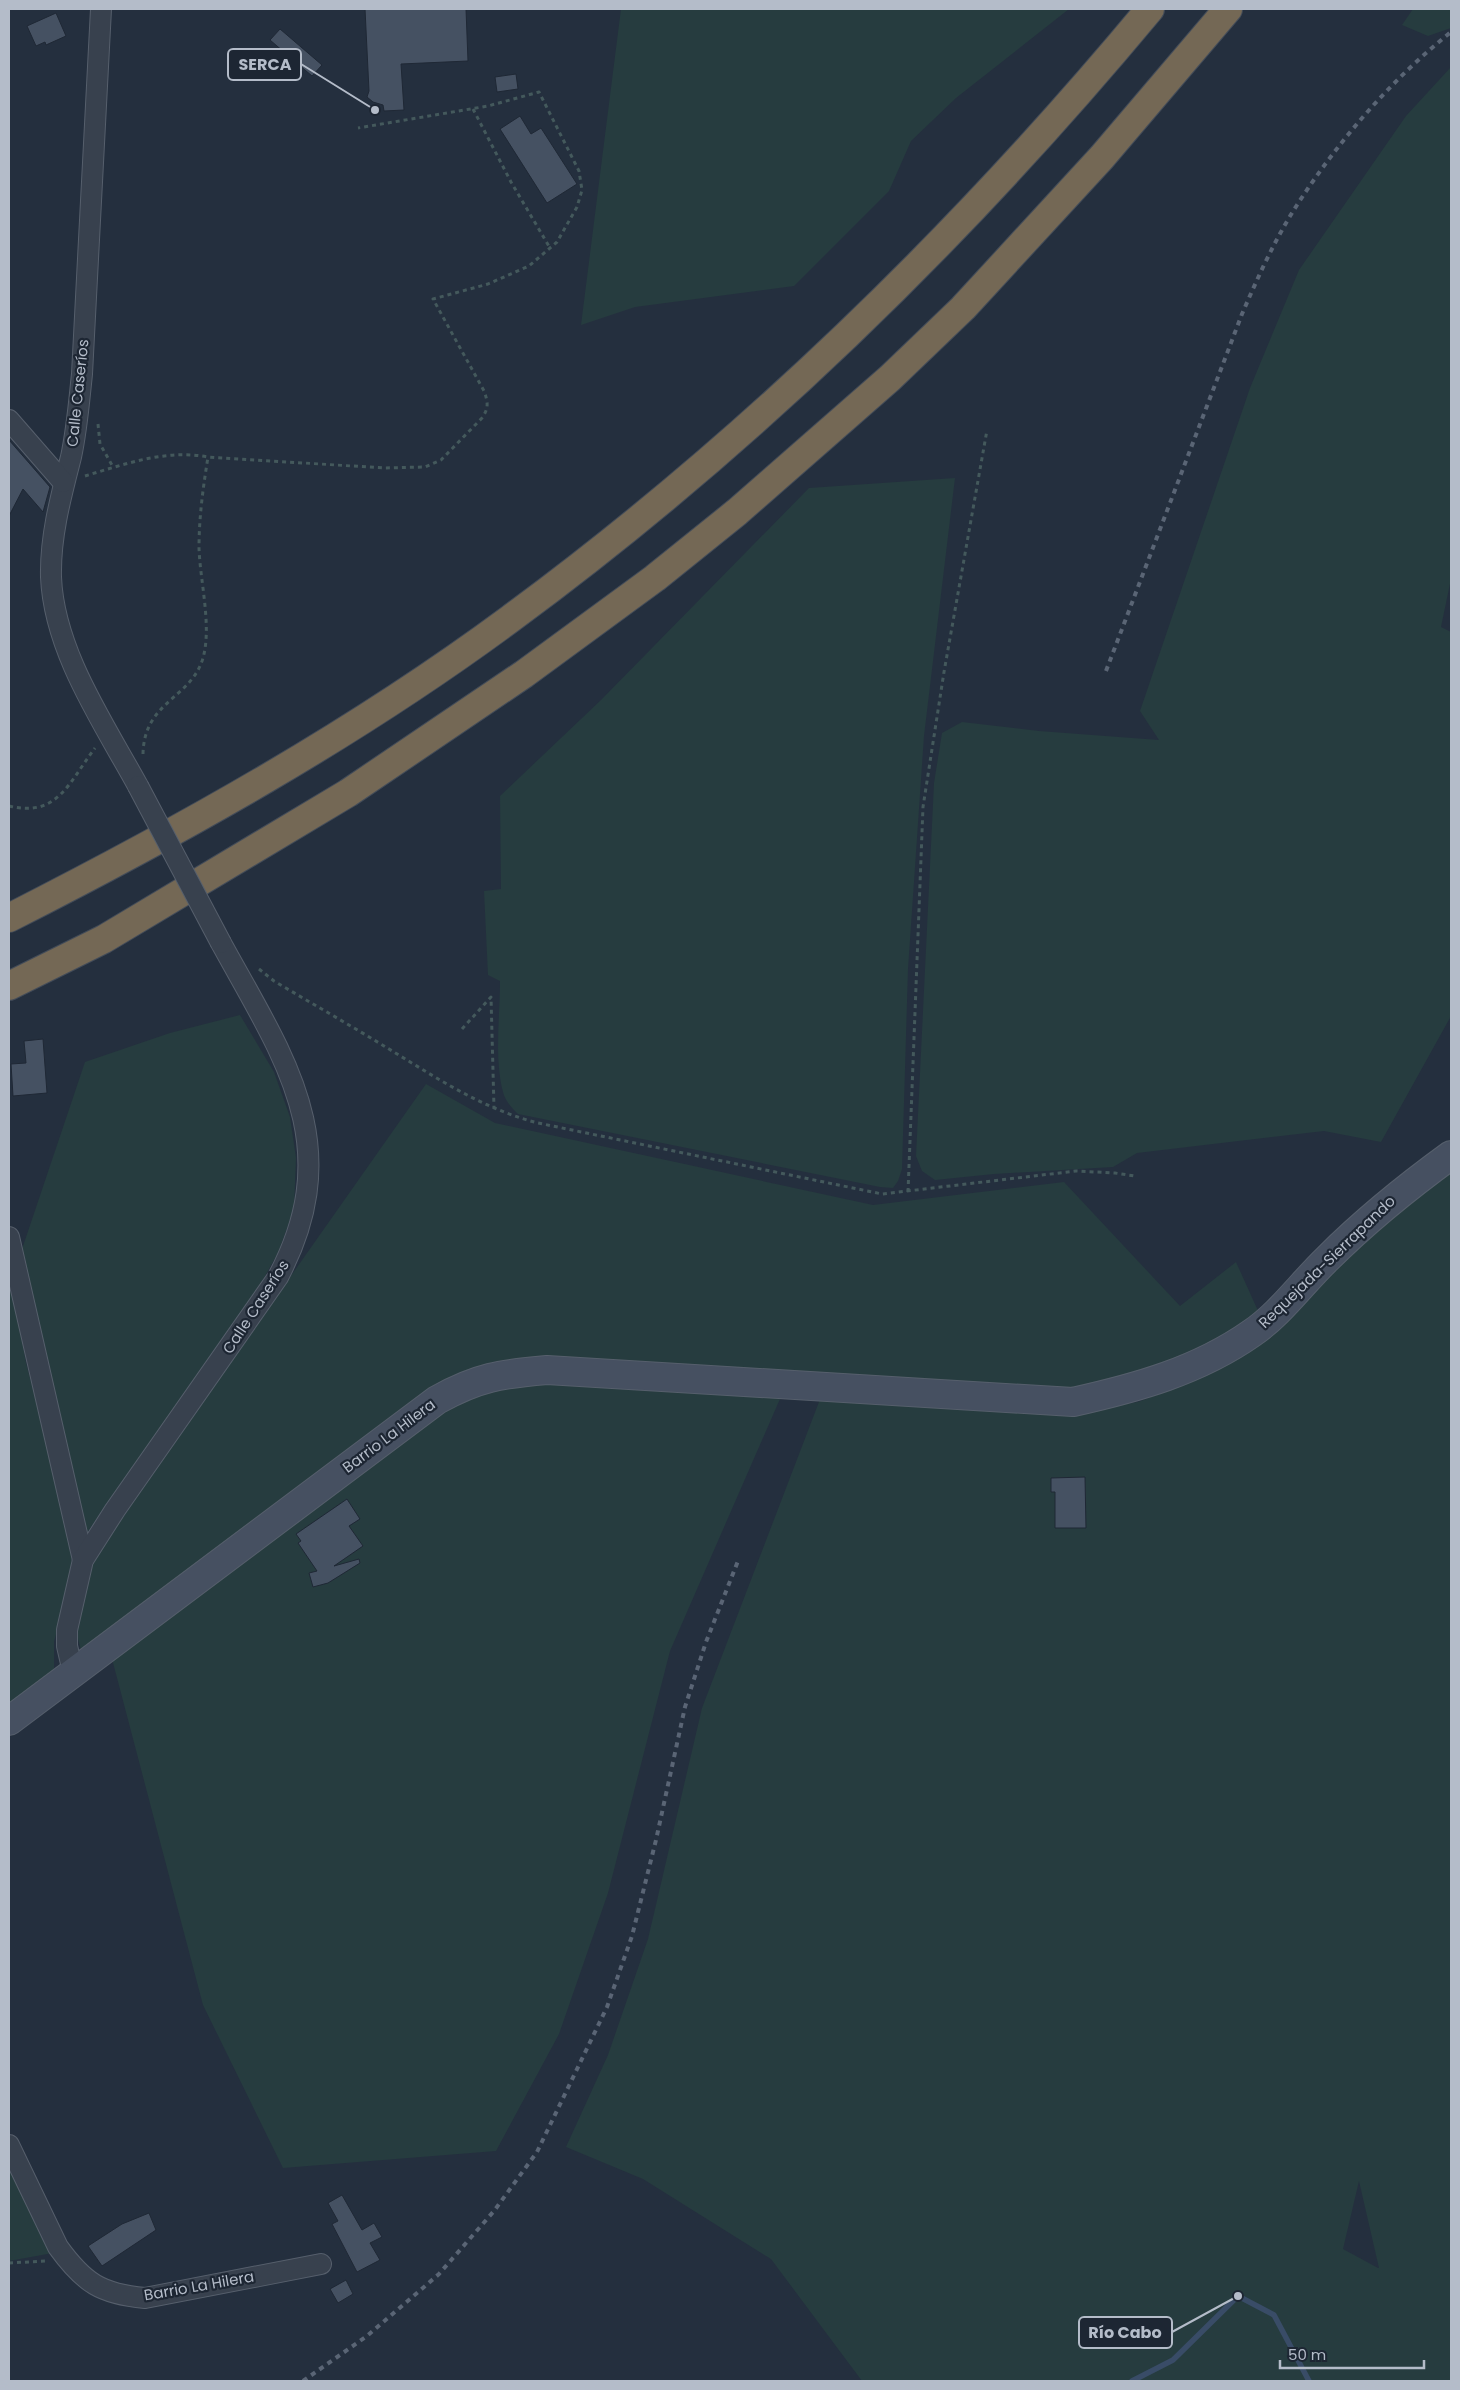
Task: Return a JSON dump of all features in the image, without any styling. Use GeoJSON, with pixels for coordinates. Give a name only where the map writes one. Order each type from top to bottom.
{"type":"FeatureCollection","features":[{"type":"Feature","properties":{"kind":"highway"},"geometry":{"type":"LineString","coordinates":[[9,918],[217,808],[366,717],[508,620],[622,533],[806,374],[901,283],[957,227],[1021,157],[1098,71],[1150,9]]}},
{"type":"Feature","properties":{"kind":"highway"},"geometry":{"type":"LineString","coordinates":[[9,986],[104,939],[348,794],[524,674],[655,578],[708,536],[883,384],[963,308],[1102,157],[1228,9]]}},
{"type":"Feature","properties":{"kind":"street","name":"Calle Caseríos"},"geometry":{"type":"LineString","coordinates":[[73,1672],[67,1646],[67,1630],[83,1560],[115,1510],[278,1278],[295,1242],[308,1168],[308,1146],[300,1100],[282,1056],[109,733],[66,647],[55,611],[52,556],[63,482],[76,428],[82,374],[101,9]]}},
{"type":"Feature","properties":{"kind":"street"},"geometry":{"type":"LineString","coordinates":[[9,420],[63,482]]}},
{"type":"Feature","properties":{"kind":"street","name":"Requejada-Sierrapando"},"geometry":{"type":"LineString","coordinates":[[846,1387],[1073,1402],[1159,1380],[1205,1361],[1252,1333],[1386,1203],[1451,1154]]}},
{"type":"Feature","properties":{"kind":"street","name":"Calle Caseríos"},"geometry":{"type":"LineString","coordinates":[[9,1237],[83,1560]]}},
{"type":"Feature","properties":{"kind":"street","name":"Barrio La Hilera"},"geometry":{"type":"LineString","coordinates":[[9,1720],[437,1400],[476,1380],[509,1373],[547,1370],[846,1387]]}},
{"type":"Feature","properties":{"kind":"street","name":"Barrio La Hilera"},"geometry":{"type":"LineString","coordinates":[[9,2145],[58,2247],[73,2269],[97,2287],[118,2295],[145,2298],[321,2264]]}},
{"type":"Feature","properties":{"kind":"path"},"geometry":{"type":"LineString","coordinates":[[63,482],[140,460],[191,454],[208,457],[384,468],[425,468],[441,460],[482,418],[488,410],[488,402],[484,391],[433,299],[488,284],[529,266],[557,242],[578,208],[582,190],[580,171],[556,121],[539,92],[473,109],[358,128]]}},
{"type":"Feature","properties":{"kind":"path"},"geometry":{"type":"LineString","coordinates":[[473,109],[511,182],[550,248]]}},
{"type":"Feature","properties":{"kind":"path"},"geometry":{"type":"LineString","coordinates":[[908,1192],[924,807],[944,672],[987,430]]}},
{"type":"Feature","properties":{"kind":"path"},"geometry":{"type":"LineString","coordinates":[[145,760],[144,742],[154,718],[161,707],[192,679],[203,657],[206,632],[199,548],[200,497],[208,457]]}},
{"type":"Feature","properties":{"kind":"path"},"geometry":{"type":"LineString","coordinates":[[9,806],[34,809],[46,806],[57,799],[109,733]]}},
{"type":"Feature","properties":{"kind":"path"},"geometry":{"type":"LineString","coordinates":[[253,963],[274,981],[428,1073],[515,1118],[882,1194],[1076,1172],[1115,1172],[1135,1176]]}},
{"type":"Feature","properties":{"kind":"path"},"geometry":{"type":"LineString","coordinates":[[462,1029],[491,996],[494,1108]]}},
{"type":"Feature","properties":{"kind":"path"},"geometry":{"type":"LineString","coordinates":[[9,2263],[67,2260]]}},
{"type":"Feature","properties":{"kind":"green space"},"geometry":{"type":"Polygon","coordinates":[[[621,9],[1069,9],[956,98],[911,141],[889,191],[794,286],[635,307],[581,325],[621,9]]]}},
{"type":"Feature","properties":{"kind":"green space"},"geometry":{"type":"Polygon","coordinates":[[[1413,9],[1451,9],[1451,28],[1428,36],[1402,25],[1413,9]]]}},
{"type":"Feature","properties":{"kind":"green space"},"geometry":{"type":"Polygon","coordinates":[[[1451,67],[1451,579],[1441,627],[1451,632],[1451,1016],[1381,1142],[1324,1131],[1137,1153],[1113,1167],[994,1174],[935,1180],[922,1171],[916,1156],[934,783],[942,733],[962,722],[1039,731],[1159,740],[1140,711],[1250,388],[1299,270],[1406,116],[1451,67]]]}},
{"type":"Feature","properties":{"kind":"green space"},"geometry":{"type":"Polygon","coordinates":[[[955,478],[924,736],[908,969],[902,1169],[898,1181],[893,1188],[880,1187],[518,1114],[505,1098],[500,1079],[498,1051],[500,981],[488,975],[484,891],[501,889],[500,796],[601,700],[809,488],[955,478]]]}},
{"type":"Feature","properties":{"kind":"green space"},"geometry":{"type":"Polygon","coordinates":[[[240,1015],[274,1072],[290,1117],[296,1158],[294,1209],[278,1253],[252,1299],[86,1534],[20,1255],[85,1062],[170,1033],[240,1015]]]}},
{"type":"Feature","properties":{"kind":"green space"},"geometry":{"type":"Polygon","coordinates":[[[426,1084],[495,1123],[873,1205],[1064,1182],[1180,1306],[1236,1262],[1259,1313],[1214,1344],[1157,1372],[1092,1389],[543,1358],[497,1361],[452,1376],[399,1413],[82,1654],[76,1631],[86,1579],[98,1550],[426,1084]]]}},
{"type":"Feature","properties":{"kind":"green space"},"geometry":{"type":"Polygon","coordinates":[[[1451,1168],[1451,2381],[862,2381],[771,2259],[643,2179],[566,2147],[608,2055],[648,1939],[702,1708],[822,1394],[1086,1410],[1138,1402],[1193,1381],[1244,1349],[1361,1238],[1451,1168]],[[1359,2181],[1343,2249],[1379,2268],[1359,2181]]]}},
{"type":"Feature","properties":{"kind":"green space"},"geometry":{"type":"Polygon","coordinates":[[[9,1269],[26,1363],[66,1512],[72,1554],[70,1580],[54,1642],[54,1669],[9,1704],[9,1269]]]}},
{"type":"Feature","properties":{"kind":"green space"},"geometry":{"type":"Polygon","coordinates":[[[526,1379],[783,1392],[670,1651],[608,1893],[559,2034],[496,2151],[283,2168],[203,2005],[111,1655],[456,1401],[526,1379]]]}},
{"type":"Feature","properties":{"kind":"green space"},"geometry":{"type":"Polygon","coordinates":[[[9,2160],[53,2253],[9,2261],[9,2160]]]}},
{"type":"Feature","properties":{"kind":"building"},"geometry":{"type":"Polygon","coordinates":[[[365,9],[466,9],[468,61],[401,64],[404,110],[384,111],[383,105],[373,102],[367,97],[369,91],[365,9]]]}},
{"type":"Feature","properties":{"kind":"building"},"geometry":{"type":"Polygon","coordinates":[[[56,13],[66,36],[46,45],[45,42],[36,46],[27,26],[56,13]]]}},
{"type":"Feature","properties":{"kind":"building"},"geometry":{"type":"Polygon","coordinates":[[[280,29],[322,65],[312,76],[270,40],[280,29]]]}},
{"type":"Feature","properties":{"kind":"building"},"geometry":{"type":"Polygon","coordinates":[[[516,74],[518,89],[497,92],[495,77],[516,74]]]}},
{"type":"Feature","properties":{"kind":"building"},"geometry":{"type":"Polygon","coordinates":[[[520,116],[531,134],[541,128],[577,184],[547,203],[500,129],[520,116]]]}},
{"type":"Feature","properties":{"kind":"building"},"geometry":{"type":"Polygon","coordinates":[[[9,440],[50,487],[43,512],[23,489],[9,516],[9,440]]]}},
{"type":"Feature","properties":{"kind":"building"},"geometry":{"type":"Polygon","coordinates":[[[43,1039],[47,1093],[13,1096],[11,1064],[26,1063],[24,1041],[43,1039]]]}},
{"type":"Feature","properties":{"kind":"building"},"geometry":{"type":"Polygon","coordinates":[[[1085,1477],[1086,1528],[1055,1528],[1055,1492],[1051,1492],[1051,1478],[1085,1477]]]}},
{"type":"Feature","properties":{"kind":"building"},"geometry":{"type":"Polygon","coordinates":[[[347,1499],[360,1519],[349,1526],[363,1546],[334,1566],[359,1559],[360,1563],[328,1583],[313,1587],[309,1573],[317,1571],[298,1543],[301,1541],[296,1534],[347,1499]]]}},
{"type":"Feature","properties":{"kind":"building"},"geometry":{"type":"Polygon","coordinates":[[[342,2195],[362,2230],[374,2223],[382,2237],[370,2243],[380,2260],[357,2272],[332,2224],[338,2221],[328,2203],[342,2195]]]}},
{"type":"Feature","properties":{"kind":"building"},"geometry":{"type":"Polygon","coordinates":[[[149,2213],[156,2230],[102,2266],[88,2246],[122,2224],[149,2213]]]}},
{"type":"Feature","properties":{"kind":"building"},"geometry":{"type":"Polygon","coordinates":[[[346,2280],[353,2294],[338,2303],[330,2289],[346,2280]]]}},
{"type":"Feature","properties":{"kind":"waterway"},"geometry":{"type":"LineString","coordinates":[[1132,2381],[1173,2360],[1238,2296],[1274,2315],[1309,2381]]}},
{"type":"Feature","properties":{"kind":"railway"},"geometry":{"type":"LineString","coordinates":[[1106,671],[1242,314],[1281,231],[1313,181],[1348,134],[1408,70],[1451,32]]}},
{"type":"Feature","properties":{"kind":"railway"},"geometry":{"type":"LineString","coordinates":[[303,2381],[367,2336],[439,2274],[494,2211],[537,2152],[607,2007],[632,1936],[656,1840],[685,1707],[706,1642],[738,1561]]}},
{"type":"Feature","properties":{"kind":"place","name":"SERCA"},"geometry":{"type":"Point","coordinates":[375,110]}},
{"type":"Feature","properties":{"kind":"place","name":"Río Cabo"},"geometry":{"type":"Point","coordinates":[1238,2296]}}]}
